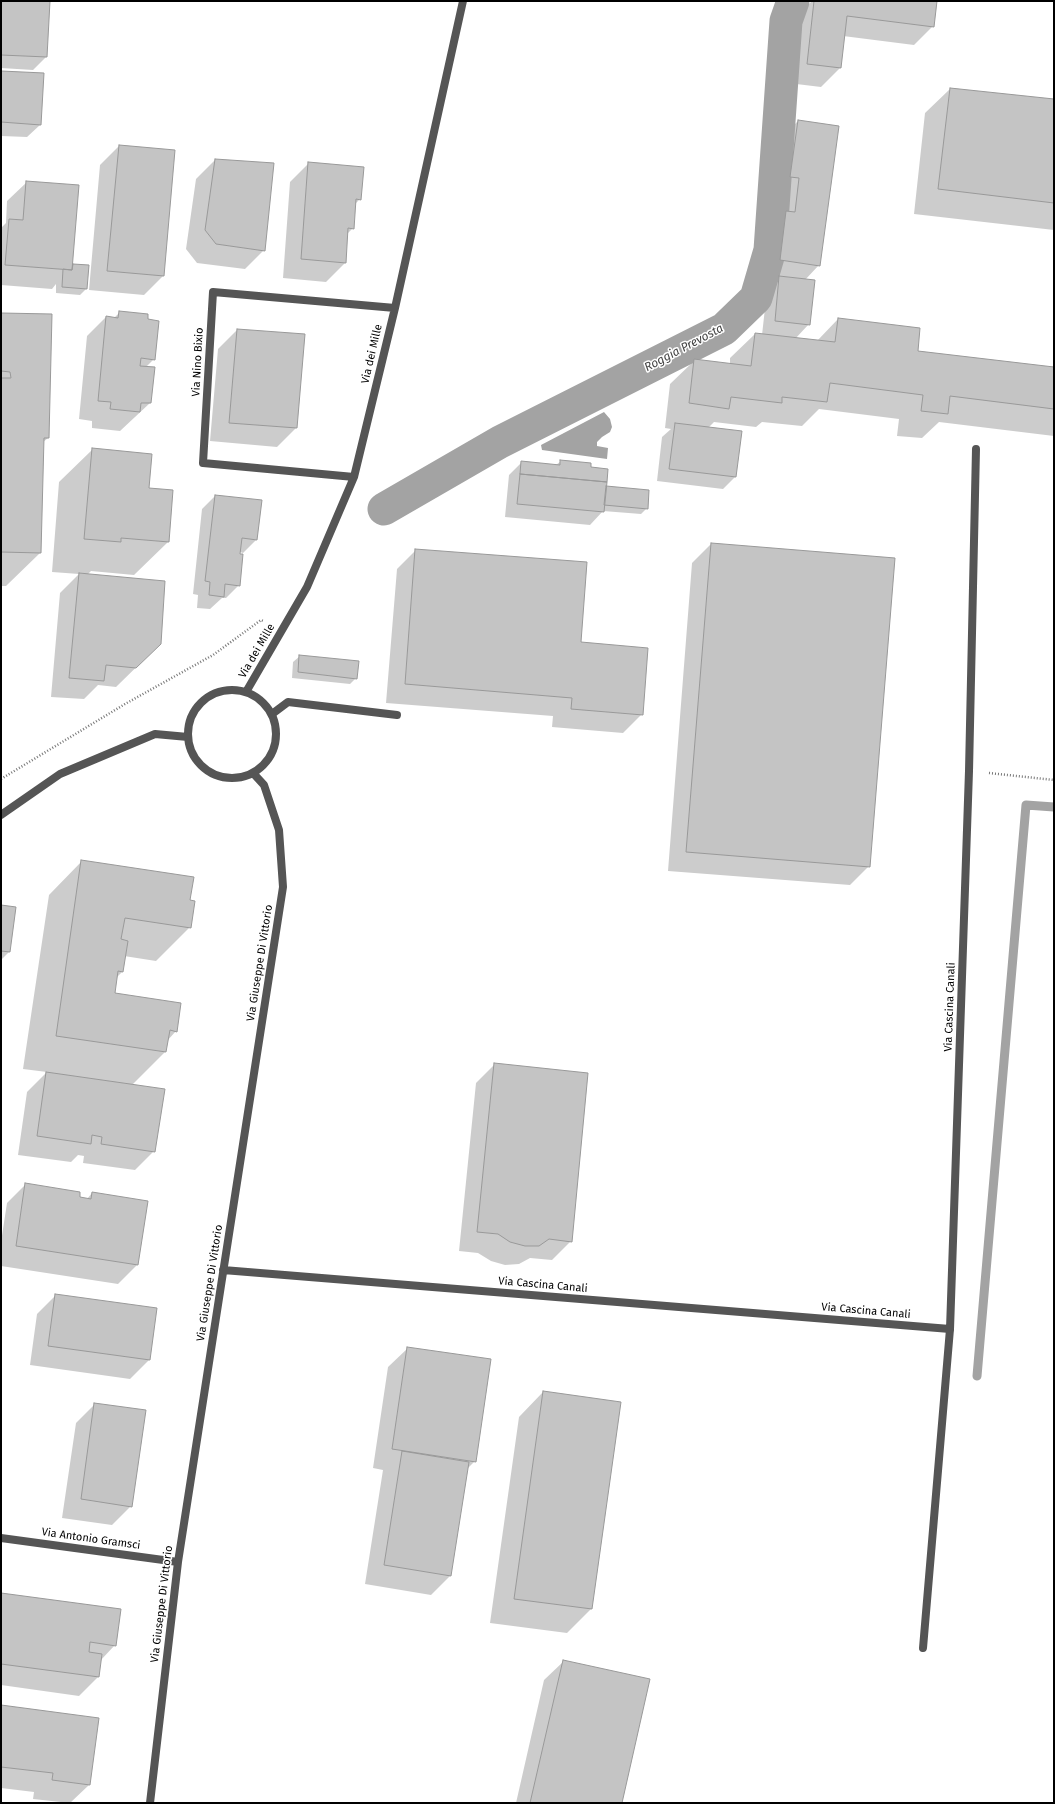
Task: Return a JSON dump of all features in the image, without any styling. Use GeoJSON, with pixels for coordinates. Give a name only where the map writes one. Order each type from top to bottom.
{"type":"FeatureCollection","features":[{"type":"Feature","properties":{"kind":"street","name":"Via dei Mille"},"geometry":{"type":"LineString","coordinates":[[246,692],[307,587],[354,477],[395,308],[463,1]]}},
{"type":"Feature","properties":{"kind":"street","name":"Via Nino Bixio"},"geometry":{"type":"LineString","coordinates":[[354,477],[203,463],[213,292],[395,308]]}},
{"type":"Feature","properties":{"kind":"street","name":"Via Cascina Canali"},"geometry":{"type":"LineString","coordinates":[[223,1270],[950,1329],[969,771],[976,449]]}},
{"type":"Feature","properties":{"kind":"street"},"geometry":{"type":"LineString","coordinates":[[232,690],[246,692],[265,704],[272,714],[276,727],[276,741],[272,754],[264,765],[253,773],[239,778],[225,777],[211,772],[199,763],[192,751],[188,737],[190,722],[196,709],[205,699],[218,692],[232,690]]}},
{"type":"Feature","properties":{"kind":"street"},"geometry":{"type":"LineString","coordinates":[[272,714],[288,702],[397,715]]}},
{"type":"Feature","properties":{"kind":"street"},"geometry":{"type":"LineString","coordinates":[[1,815],[60,774],[155,734],[188,737]]}},
{"type":"Feature","properties":{"kind":"street","name":"Via Giuseppe Di Vittorio"},"geometry":{"type":"LineString","coordinates":[[150,1803],[178,1562],[284,886],[280,830],[264,785],[253,773]]}},
{"type":"Feature","properties":{"kind":"street"},"geometry":{"type":"LineString","coordinates":[[923,1648],[950,1329]]}},
{"type":"Feature","properties":{"kind":"street","name":"Via Antonio Gramsci"},"geometry":{"type":"LineString","coordinates":[[1,1538],[178,1562]]}},
{"type":"Feature","properties":{"kind":"path"},"geometry":{"type":"LineString","coordinates":[[1,779],[125,704],[213,655],[261,620],[281,633]]}},
{"type":"Feature","properties":{"kind":"path"},"geometry":{"type":"LineString","coordinates":[[969,771],[1054,780]]}},
{"type":"Feature","properties":{"kind":"shaded area"},"geometry":{"type":"Polygon","coordinates":[[[604,412],[610,419],[612,427],[610,432],[597,442],[597,446],[608,448],[607,459],[542,450],[541,445],[604,412]]]}},
{"type":"Feature","properties":{"kind":"building"},"geometry":{"type":"Polygon","coordinates":[[[1,1],[50,1],[47,57],[1,55],[1,1]]]}},
{"type":"Feature","properties":{"kind":"building"},"geometry":{"type":"Polygon","coordinates":[[[814,1],[937,1],[934,27],[847,16],[841,68],[807,64],[814,1]]]}},
{"type":"Feature","properties":{"kind":"building"},"geometry":{"type":"Polygon","coordinates":[[[1,71],[44,73],[41,125],[1,122],[1,71]]]}},
{"type":"Feature","properties":{"kind":"building"},"geometry":{"type":"Polygon","coordinates":[[[950,88],[1054,99],[1054,203],[938,189],[950,88]]]}},
{"type":"Feature","properties":{"kind":"building"},"geometry":{"type":"Polygon","coordinates":[[[798,120],[839,126],[820,266],[780,260],[786,211],[795,212],[799,178],[790,177],[798,120]]]}},
{"type":"Feature","properties":{"kind":"building"},"geometry":{"type":"Polygon","coordinates":[[[119,145],[175,150],[164,276],[107,271],[119,145]]]}},
{"type":"Feature","properties":{"kind":"building"},"geometry":{"type":"Polygon","coordinates":[[[215,159],[274,163],[265,251],[216,244],[205,230],[215,159]]]}},
{"type":"Feature","properties":{"kind":"building"},"geometry":{"type":"Polygon","coordinates":[[[308,162],[364,167],[361,200],[356,199],[354,229],[348,228],[346,263],[301,259],[308,162]]]}},
{"type":"Feature","properties":{"kind":"building"},"geometry":{"type":"Polygon","coordinates":[[[26,181],[79,185],[72,270],[5,265],[9,219],[23,220],[26,181]]]}},
{"type":"Feature","properties":{"kind":"building"},"geometry":{"type":"Polygon","coordinates":[[[73,264],[89,265],[87,289],[62,287],[63,269],[72,270],[73,264]]]}},
{"type":"Feature","properties":{"kind":"building"},"geometry":{"type":"Polygon","coordinates":[[[779,276],[815,280],[810,325],[775,321],[779,276]]]}},
{"type":"Feature","properties":{"kind":"building"},"geometry":{"type":"Polygon","coordinates":[[[119,311],[148,314],[148,319],[159,321],[155,360],[141,358],[140,366],[155,367],[151,403],[141,403],[140,412],[110,409],[111,402],[98,401],[106,316],[118,318],[119,311]]]}},
{"type":"Feature","properties":{"kind":"building"},"geometry":{"type":"Polygon","coordinates":[[[1,313],[52,314],[49,438],[44,438],[41,553],[1,552],[1,378],[11,378],[10,372],[1,371],[1,313]]]}},
{"type":"Feature","properties":{"kind":"building"},"geometry":{"type":"Polygon","coordinates":[[[838,318],[920,328],[918,351],[1054,367],[1054,409],[950,396],[948,414],[921,411],[923,395],[830,383],[827,402],[782,397],[782,403],[731,397],[729,409],[689,403],[694,359],[751,366],[755,333],[835,342],[838,318]]]}},
{"type":"Feature","properties":{"kind":"building"},"geometry":{"type":"Polygon","coordinates":[[[237,329],[305,334],[297,428],[229,423],[237,329]]]}},
{"type":"Feature","properties":{"kind":"building"},"geometry":{"type":"Polygon","coordinates":[[[675,423],[742,431],[736,477],[669,469],[675,423]]]}},
{"type":"Feature","properties":{"kind":"building"},"geometry":{"type":"Polygon","coordinates":[[[92,448],[152,454],[149,488],[173,490],[169,542],[121,538],[121,542],[84,539],[92,448]]]}},
{"type":"Feature","properties":{"kind":"building"},"geometry":{"type":"Polygon","coordinates":[[[560,460],[591,463],[591,467],[608,469],[607,482],[520,474],[521,461],[560,465],[560,460]]]}},
{"type":"Feature","properties":{"kind":"building"},"geometry":{"type":"Polygon","coordinates":[[[520,474],[607,482],[604,512],[517,504],[520,474]]]}},
{"type":"Feature","properties":{"kind":"building"},"geometry":{"type":"Polygon","coordinates":[[[606,486],[649,490],[648,509],[604,505],[606,486]]]}},
{"type":"Feature","properties":{"kind":"building"},"geometry":{"type":"Polygon","coordinates":[[[215,495],[262,500],[257,540],[242,538],[240,554],[243,554],[240,586],[225,584],[224,597],[209,595],[210,582],[205,581],[215,495]]]}},
{"type":"Feature","properties":{"kind":"building"},"geometry":{"type":"Polygon","coordinates":[[[711,543],[895,558],[870,867],[686,852],[711,543]]]}},
{"type":"Feature","properties":{"kind":"building"},"geometry":{"type":"Polygon","coordinates":[[[415,549],[587,562],[581,642],[648,648],[643,715],[571,709],[572,698],[405,684],[415,549]]]}},
{"type":"Feature","properties":{"kind":"building"},"geometry":{"type":"Polygon","coordinates":[[[79,573],[165,581],[161,644],[136,668],[106,665],[104,681],[69,678],[79,573]]]}},
{"type":"Feature","properties":{"kind":"building"},"geometry":{"type":"Polygon","coordinates":[[[299,655],[359,661],[357,679],[298,672],[299,655]]]}},
{"type":"Feature","properties":{"kind":"building"},"geometry":{"type":"Polygon","coordinates":[[[81,860],[194,877],[190,900],[195,901],[191,928],[125,918],[121,939],[128,941],[123,972],[118,971],[115,993],[181,1003],[177,1032],[170,1030],[166,1052],[56,1036],[81,860]]]}},
{"type":"Feature","properties":{"kind":"building"},"geometry":{"type":"Polygon","coordinates":[[[1,905],[16,907],[10,952],[1,951],[1,905]]]}},
{"type":"Feature","properties":{"kind":"building"},"geometry":{"type":"Polygon","coordinates":[[[494,1063],[588,1073],[572,1242],[549,1239],[539,1246],[525,1246],[510,1242],[498,1234],[477,1232],[494,1063]]]}},
{"type":"Feature","properties":{"kind":"building"},"geometry":{"type":"Polygon","coordinates":[[[46,1072],[165,1089],[155,1152],[101,1144],[102,1137],[92,1135],[91,1144],[37,1136],[46,1072]]]}},
{"type":"Feature","properties":{"kind":"building"},"geometry":{"type":"Polygon","coordinates":[[[25,1183],[80,1192],[80,1197],[91,1199],[92,1192],[148,1201],[138,1265],[16,1246],[25,1183]]]}},
{"type":"Feature","properties":{"kind":"building"},"geometry":{"type":"Polygon","coordinates":[[[55,1294],[157,1308],[150,1360],[48,1346],[55,1294]]]}},
{"type":"Feature","properties":{"kind":"building"},"geometry":{"type":"Polygon","coordinates":[[[407,1347],[491,1359],[476,1462],[392,1449],[407,1347]]]}},
{"type":"Feature","properties":{"kind":"building"},"geometry":{"type":"Polygon","coordinates":[[[543,1391],[621,1402],[592,1609],[514,1599],[543,1391]]]}},
{"type":"Feature","properties":{"kind":"building"},"geometry":{"type":"Polygon","coordinates":[[[94,1403],[146,1410],[132,1507],[81,1499],[94,1403]]]}},
{"type":"Feature","properties":{"kind":"building"},"geometry":{"type":"Polygon","coordinates":[[[402,1451],[469,1462],[451,1576],[384,1565],[402,1451]]]}},
{"type":"Feature","properties":{"kind":"building"},"geometry":{"type":"Polygon","coordinates":[[[1,1593],[121,1609],[116,1646],[90,1642],[89,1652],[102,1654],[99,1677],[1,1664],[1,1593]]]}},
{"type":"Feature","properties":{"kind":"building"},"geometry":{"type":"Polygon","coordinates":[[[563,1660],[650,1679],[622,1803],[530,1803],[563,1660]]]}},
{"type":"Feature","properties":{"kind":"building"},"geometry":{"type":"Polygon","coordinates":[[[1,1705],[99,1718],[90,1785],[52,1780],[53,1773],[1,1767],[1,1705]]]}},
{"type":"Feature","properties":{"kind":"waterway","name":"Roggia Prevosta"},"geometry":{"type":"LineString","coordinates":[[384,509],[500,442],[724,329],[756,298],[770,250],[786,21],[793,1]]}},
{"type":"Feature","properties":{"kind":"waterway"},"geometry":{"type":"LineString","coordinates":[[977,1376],[1026,805],[1054,807]]}}]}
